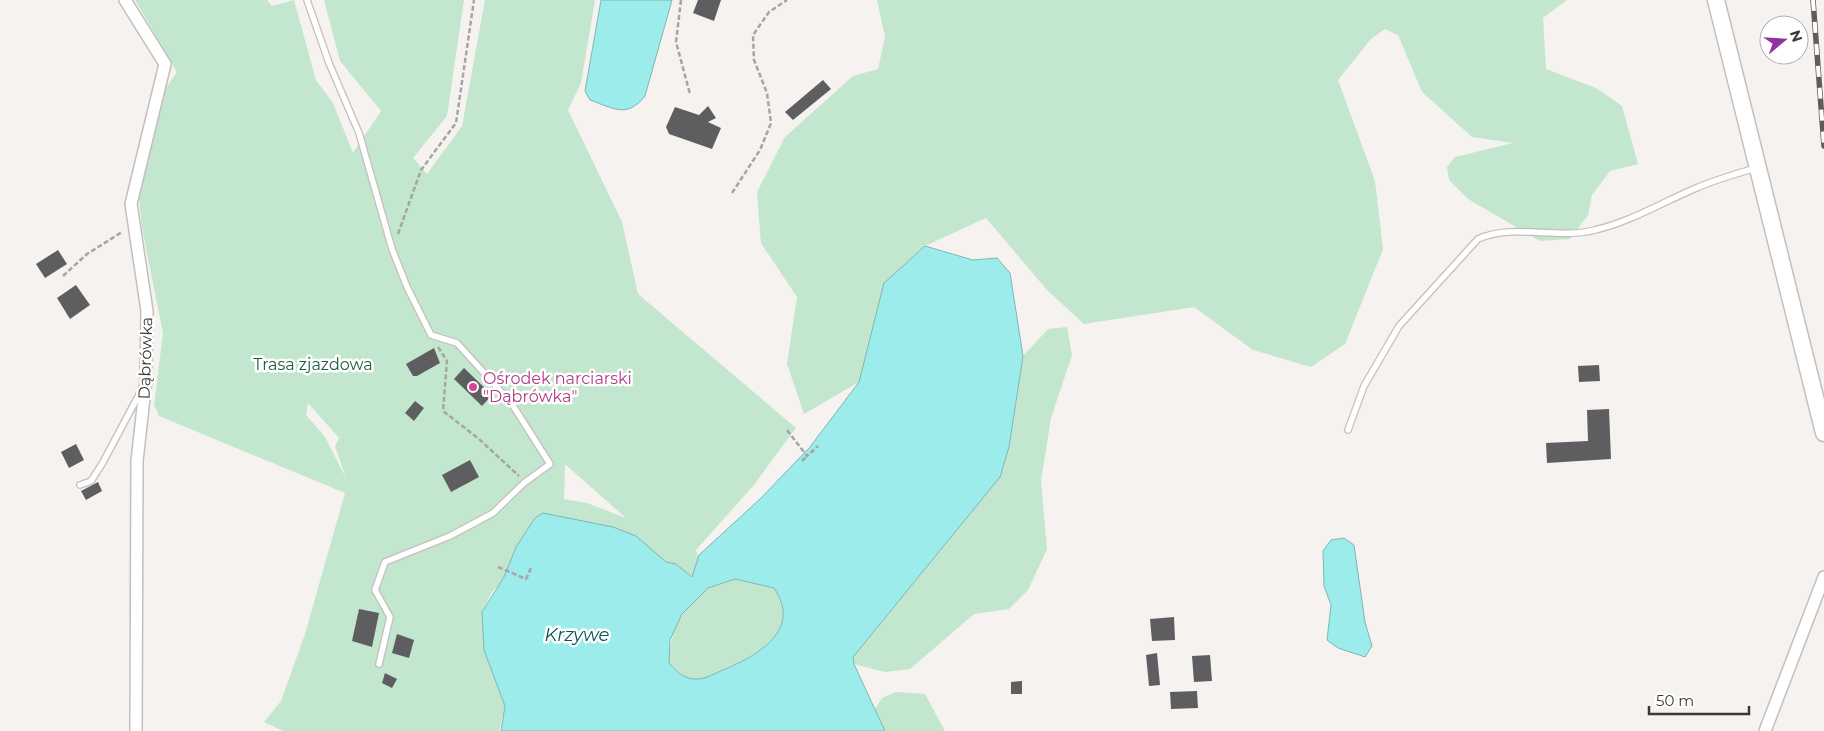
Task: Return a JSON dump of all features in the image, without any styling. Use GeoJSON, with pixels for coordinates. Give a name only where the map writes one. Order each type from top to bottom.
{"type":"FeatureCollection","features":[{"type":"Feature","properties":{"kind":"street","name":"Dąbrówka"},"geometry":{"type":"LineString","coordinates":[[125,0],[165,64],[131,204],[147,312],[146,380],[137,462],[136,731]]}},
{"type":"Feature","properties":{"kind":"street"},"geometry":{"type":"LineString","coordinates":[[1716,0],[1824,433]]}},
{"type":"Feature","properties":{"kind":"street"},"geometry":{"type":"LineString","coordinates":[[1765,731],[1824,577]]}},
{"type":"Feature","properties":{"kind":"lane"},"geometry":{"type":"LineString","coordinates":[[307,0],[329,63],[359,133],[392,249],[407,287],[431,335],[457,344],[512,404],[550,464],[524,483],[493,513],[450,536],[385,562],[375,590],[390,617],[379,664]]}},
{"type":"Feature","properties":{"kind":"lane"},"geometry":{"type":"LineString","coordinates":[[1348,430],[1364,386],[1399,326],[1478,239],[1492,233],[1535,232],[1558,235],[1595,230],[1642,214],[1695,188],[1758,168]]}},
{"type":"Feature","properties":{"kind":"lane"},"geometry":{"type":"LineString","coordinates":[[80,485],[91,480],[102,464],[146,380]]}},
{"type":"Feature","properties":{"kind":"path"},"geometry":{"type":"LineString","coordinates":[[392,249],[421,170],[456,122],[474,0]]}},
{"type":"Feature","properties":{"kind":"path"},"geometry":{"type":"LineString","coordinates":[[681,0],[676,42],[690,94]]}},
{"type":"Feature","properties":{"kind":"path"},"geometry":{"type":"LineString","coordinates":[[732,193],[760,150],[771,123],[767,93],[754,60],[753,35],[769,12],[787,0]]}},
{"type":"Feature","properties":{"kind":"path"},"geometry":{"type":"LineString","coordinates":[[63,276],[87,254],[134,225]]}},
{"type":"Feature","properties":{"kind":"path"},"geometry":{"type":"LineString","coordinates":[[431,335],[447,361],[443,411],[516,471],[524,483]]}},
{"type":"Feature","properties":{"kind":"path"},"geometry":{"type":"LineString","coordinates":[[787,430],[807,456]]}},
{"type":"Feature","properties":{"kind":"path"},"geometry":{"type":"LineString","coordinates":[[802,461],[818,446]]}},
{"type":"Feature","properties":{"kind":"path"},"geometry":{"type":"LineString","coordinates":[[498,567],[526,579],[531,568]]}},
{"type":"Feature","properties":{"kind":"green space","name":"Trasa zjazdowa"},"geometry":{"type":"Polygon","coordinates":[[[135,0],[267,0],[272,6],[294,0],[316,80],[333,103],[353,153],[381,111],[340,61],[324,0],[464,0],[447,116],[413,158],[427,174],[462,126],[485,0],[595,0],[581,83],[568,110],[622,222],[638,294],[796,428],[753,486],[696,550],[708,588],[735,579],[774,588],[783,601],[785,613],[776,635],[768,644],[737,664],[708,677],[693,679],[685,677],[669,663],[674,632],[680,619],[690,606],[535,548],[492,592],[482,612],[505,706],[499,731],[283,731],[264,722],[281,701],[305,634],[345,493],[159,416],[154,405],[163,333],[142,228],[139,199],[164,91],[177,72],[135,0]],[[308,403],[306,415],[325,437],[346,478],[335,446],[339,438],[308,403]],[[566,465],[564,499],[587,503],[626,518],[566,465]]]}},
{"type":"Feature","properties":{"kind":"green space"},"geometry":{"type":"Polygon","coordinates":[[[877,0],[1567,0],[1543,18],[1546,69],[1596,88],[1622,106],[1638,164],[1610,171],[1592,195],[1588,215],[1570,239],[1540,241],[1468,199],[1449,180],[1447,167],[1455,157],[1513,143],[1472,137],[1422,92],[1398,35],[1385,29],[1371,39],[1338,80],[1375,181],[1383,249],[1345,344],[1311,367],[1253,350],[1194,307],[1084,324],[1047,290],[986,218],[925,246],[884,283],[859,382],[804,414],[787,364],[797,297],[761,243],[757,192],[785,137],[853,76],[878,69],[885,37],[877,0]]]}},
{"type":"Feature","properties":{"kind":"green space"},"geometry":{"type":"Polygon","coordinates":[[[1067,327],[1072,355],[1051,418],[1041,481],[1047,549],[1028,590],[1009,609],[974,614],[910,669],[885,672],[854,664],[853,657],[951,537],[1009,447],[1023,356],[1048,329],[1067,327]]]}},
{"type":"Feature","properties":{"kind":"green space"},"geometry":{"type":"Polygon","coordinates":[[[896,692],[925,694],[945,731],[885,731],[875,709],[882,698],[896,692]]]}},
{"type":"Feature","properties":{"kind":"water"},"geometry":{"type":"Polygon","coordinates":[[[601,0],[672,0],[645,96],[638,103],[626,109],[619,110],[590,100],[585,91],[601,0]]]}},
{"type":"Feature","properties":{"kind":"water","name":"Krzywe"},"geometry":{"type":"Polygon","coordinates":[[[925,246],[973,260],[997,258],[1010,273],[1023,356],[1009,447],[1000,477],[853,657],[854,664],[885,731],[501,731],[505,706],[484,650],[482,612],[504,577],[516,547],[535,518],[543,513],[613,527],[636,536],[666,562],[676,564],[692,577],[699,555],[760,499],[810,447],[859,382],[884,283],[925,246]],[[735,579],[708,588],[682,614],[670,640],[669,663],[685,677],[701,679],[736,664],[762,649],[780,629],[783,617],[782,603],[774,588],[735,579]]]}},
{"type":"Feature","properties":{"kind":"water"},"geometry":{"type":"Polygon","coordinates":[[[1344,538],[1354,545],[1365,622],[1372,646],[1365,657],[1338,648],[1327,640],[1331,605],[1324,586],[1323,551],[1331,540],[1344,538]]]}},
{"type":"Feature","properties":{"kind":"building"},"geometry":{"type":"Polygon","coordinates":[[[698,0],[721,0],[714,21],[693,13],[698,0]]]}},
{"type":"Feature","properties":{"kind":"building"},"geometry":{"type":"Polygon","coordinates":[[[823,80],[831,89],[793,120],[785,112],[823,80]]]}},
{"type":"Feature","properties":{"kind":"building"},"geometry":{"type":"Polygon","coordinates":[[[708,106],[716,118],[708,122],[721,128],[712,149],[669,134],[666,127],[675,107],[699,115],[708,106]]]}},
{"type":"Feature","properties":{"kind":"building"},"geometry":{"type":"Polygon","coordinates":[[[58,250],[67,264],[45,278],[36,264],[58,250]]]}},
{"type":"Feature","properties":{"kind":"building"},"geometry":{"type":"Polygon","coordinates":[[[76,285],[90,305],[70,319],[57,298],[76,285]]]}},
{"type":"Feature","properties":{"kind":"building"},"geometry":{"type":"Polygon","coordinates":[[[434,348],[440,363],[417,376],[413,376],[406,364],[434,348]]]}},
{"type":"Feature","properties":{"kind":"building"},"geometry":{"type":"Polygon","coordinates":[[[1599,365],[1600,381],[1579,382],[1578,366],[1599,365]]]}},
{"type":"Feature","properties":{"kind":"building","name":"Ośrodek narciarski \"Dąbrówka\""},"geometry":{"type":"Polygon","coordinates":[[[464,368],[492,395],[482,406],[454,379],[464,368]]]}},
{"type":"Feature","properties":{"kind":"building"},"geometry":{"type":"Polygon","coordinates":[[[415,401],[424,408],[414,421],[405,413],[415,401]]]}},
{"type":"Feature","properties":{"kind":"building"},"geometry":{"type":"Polygon","coordinates":[[[1609,409],[1611,459],[1547,463],[1546,443],[1588,441],[1587,410],[1609,409]]]}},
{"type":"Feature","properties":{"kind":"building"},"geometry":{"type":"Polygon","coordinates":[[[76,444],[84,460],[69,468],[61,452],[76,444]]]}},
{"type":"Feature","properties":{"kind":"building"},"geometry":{"type":"Polygon","coordinates":[[[470,460],[479,477],[451,492],[442,475],[470,460]]]}},
{"type":"Feature","properties":{"kind":"building"},"geometry":{"type":"Polygon","coordinates":[[[98,482],[102,491],[86,500],[81,491],[98,482]]]}},
{"type":"Feature","properties":{"kind":"building"},"geometry":{"type":"Polygon","coordinates":[[[359,609],[379,613],[372,647],[352,641],[359,609]]]}},
{"type":"Feature","properties":{"kind":"building"},"geometry":{"type":"Polygon","coordinates":[[[1174,617],[1175,640],[1152,641],[1150,619],[1174,617]]]}},
{"type":"Feature","properties":{"kind":"building"},"geometry":{"type":"Polygon","coordinates":[[[397,634],[414,640],[409,658],[392,653],[397,634]]]}},
{"type":"Feature","properties":{"kind":"building"},"geometry":{"type":"Polygon","coordinates":[[[1157,653],[1160,685],[1149,686],[1146,655],[1157,653]]]}},
{"type":"Feature","properties":{"kind":"building"},"geometry":{"type":"Polygon","coordinates":[[[1210,655],[1212,681],[1194,682],[1192,656],[1210,655]]]}},
{"type":"Feature","properties":{"kind":"building"},"geometry":{"type":"Polygon","coordinates":[[[385,673],[397,679],[392,688],[382,683],[385,673]]]}},
{"type":"Feature","properties":{"kind":"building"},"geometry":{"type":"Polygon","coordinates":[[[1022,681],[1022,694],[1011,694],[1011,682],[1022,681]]]}},
{"type":"Feature","properties":{"kind":"building"},"geometry":{"type":"Polygon","coordinates":[[[1197,691],[1198,708],[1171,709],[1170,692],[1197,691]]]}},
{"type":"Feature","properties":{"kind":"railway"},"geometry":{"type":"LineString","coordinates":[[1813,0],[1824,146]]}},
{"type":"Feature","properties":{"kind":"place","name":"Ośrodek narciarski \"Dąbrówka\""},"geometry":{"type":"Point","coordinates":[473,387]}}]}
